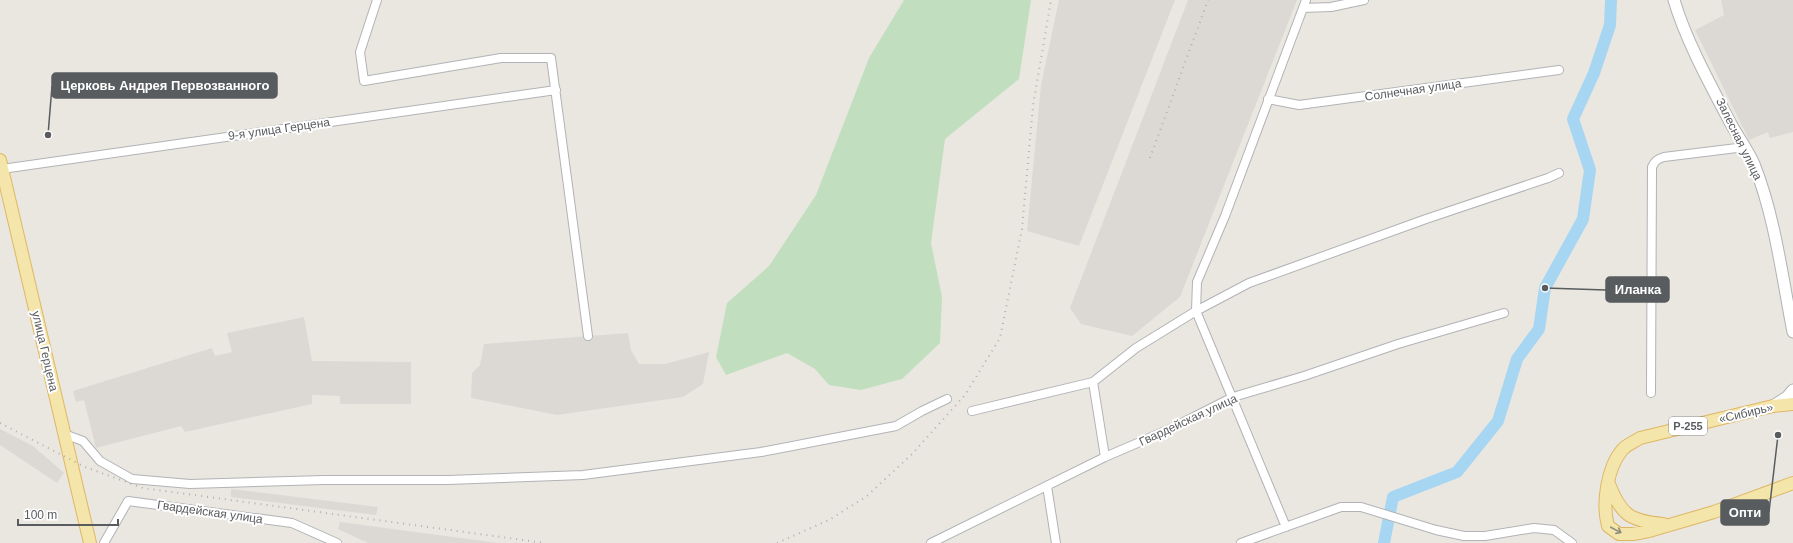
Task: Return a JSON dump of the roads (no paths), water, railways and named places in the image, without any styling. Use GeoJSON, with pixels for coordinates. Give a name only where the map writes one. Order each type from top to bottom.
{"type":"FeatureCollection","features":[{"type":"Feature","properties":{"kind":"main road","name":"улица Герцена"},"geometry":{"type":"LineString","coordinates":[[1,164],[90,543]]}},
{"type":"Feature","properties":{"kind":"main road","name":"«Сибирь»"},"geometry":{"type":"LineString","coordinates":[[1793,404],[1773,406],[1640,438],[1623,449],[1615,460],[1610,471],[1605,515],[1608,526],[1620,534],[1633,534],[1714,512],[1793,483]]}},
{"type":"Feature","properties":{"kind":"main road","name":"«Сибирь»"},"geometry":{"type":"LineString","coordinates":[[1608,483],[1622,510],[1632,518],[1642,522],[1670,525]]}},
{"type":"Feature","properties":{"kind":"street"},"geometry":{"type":"LineString","coordinates":[[377,0],[360,52],[364,82],[501,58],[551,58],[588,336]]}},
{"type":"Feature","properties":{"kind":"street"},"geometry":{"type":"LineString","coordinates":[[1286,527],[1196,311],[1197,282],[1225,216],[1304,4],[1331,7],[1364,0]]}},
{"type":"Feature","properties":{"kind":"street","name":"Залесная улица"},"geometry":{"type":"LineString","coordinates":[[1674,0],[1690,42],[1753,162],[1770,212],[1793,332]]}},
{"type":"Feature","properties":{"kind":"street","name":"Солнечная улица"},"geometry":{"type":"LineString","coordinates":[[1268,99],[1299,105],[1559,70]]}},
{"type":"Feature","properties":{"kind":"street","name":"9-я улица Герцена"},"geometry":{"type":"LineString","coordinates":[[1,164],[556,90]]}},
{"type":"Feature","properties":{"kind":"street"},"geometry":{"type":"LineString","coordinates":[[1651,393],[1652,167],[1654,162],[1664,157],[1745,147]]}},
{"type":"Feature","properties":{"kind":"street"},"geometry":{"type":"LineString","coordinates":[[972,411],[1093,382],[1136,348],[1196,311],[1249,283],[1559,173]]}},
{"type":"Feature","properties":{"kind":"street","name":"Гвардейская улица"},"geometry":{"type":"LineString","coordinates":[[931,543],[1105,457],[1170,430],[1232,397],[1304,376],[1398,344],[1504,313]]}},
{"type":"Feature","properties":{"kind":"street"},"geometry":{"type":"LineString","coordinates":[[1093,382],[1105,457]]}},
{"type":"Feature","properties":{"kind":"street"},"geometry":{"type":"LineString","coordinates":[[1773,406],[1787,397],[1793,390]]}},
{"type":"Feature","properties":{"kind":"street"},"geometry":{"type":"LineString","coordinates":[[64,434],[83,441],[100,461],[132,479],[190,484],[324,480],[448,480],[583,476],[761,452],[896,426],[947,399]]}},
{"type":"Feature","properties":{"kind":"street"},"geometry":{"type":"LineString","coordinates":[[1047,486],[1056,543]]}},
{"type":"Feature","properties":{"kind":"street","name":"Гвардейская улица"},"geometry":{"type":"LineString","coordinates":[[104,543],[128,501],[292,523],[337,543]]}},
{"type":"Feature","properties":{"kind":"street"},"geometry":{"type":"LineString","coordinates":[[1241,543],[1341,507],[1361,507],[1464,536],[1485,536],[1534,528],[1554,530],[1572,543]]}},
{"type":"Feature","properties":{"kind":"waterway"},"geometry":{"type":"LineString","coordinates":[[1384,543],[1393,497],[1457,472],[1498,421],[1517,359],[1539,329],[1545,288],[1583,219],[1590,170],[1573,119],[1594,73],[1610,25],[1611,0]]}},
{"type":"Feature","properties":{"kind":"railway"},"geometry":{"type":"LineString","coordinates":[[777,543],[829,520],[867,496],[912,454],[965,395],[1000,338],[1022,229],[1033,106],[1051,0]]}},
{"type":"Feature","properties":{"kind":"railway"},"geometry":{"type":"LineString","coordinates":[[1150,158],[1208,0]]}},
{"type":"Feature","properties":{"kind":"railway"},"geometry":{"type":"LineString","coordinates":[[0,423],[85,467],[143,488],[545,543]]}},
{"type":"Feature","properties":{"kind":"place","name":"Церковь Андрея Первозванного"},"geometry":{"type":"Point","coordinates":[48,135]}},
{"type":"Feature","properties":{"kind":"place","name":"Иланка"},"geometry":{"type":"Point","coordinates":[1545,288]}},
{"type":"Feature","properties":{"kind":"place","name":"Опти"},"geometry":{"type":"Point","coordinates":[1778,435]}}]}
